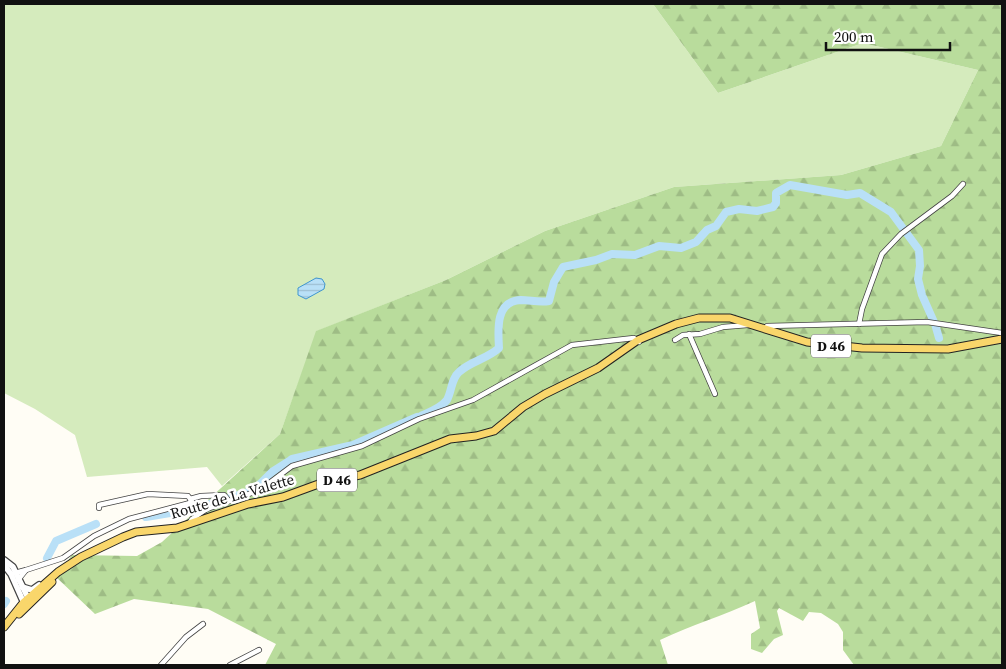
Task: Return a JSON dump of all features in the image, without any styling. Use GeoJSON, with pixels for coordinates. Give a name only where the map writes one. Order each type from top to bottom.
{"type":"FeatureCollection","features":[{"type":"Feature","properties":{"kind":"main road","name":"Route de La Valette"},"geometry":{"type":"LineString","coordinates":[[26,601],[58,572],[75,561],[136,532],[170,529],[189,524],[248,504],[283,497],[324,482],[360,475],[450,439],[476,436],[494,431],[523,407],[545,394],[587,374],[639,341],[664,329],[690,320],[730,318],[807,342],[862,348],[948,349],[1002,339]]}},
{"type":"Feature","properties":{"kind":"main road","name":"Route de La Valette"},"geometry":{"type":"LineString","coordinates":[[4,627],[75,561]]}},
{"type":"Feature","properties":{"kind":"main road","name":"D 46"},"geometry":{"type":"LineString","coordinates":[[16,615],[26,601]]}},
{"type":"Feature","properties":{"kind":"main road","name":"Route de La Valette"},"geometry":{"type":"LineString","coordinates":[[4,632],[16,615]]}},
{"type":"Feature","properties":{"kind":"street"},"geometry":{"type":"LineString","coordinates":[[859,324],[862,309],[882,254],[901,234],[952,196],[962,184]]}},
{"type":"Feature","properties":{"kind":"street"},"geometry":{"type":"LineString","coordinates":[[766,328],[767,326],[926,322],[1002,333]]}},
{"type":"Feature","properties":{"kind":"street"},"geometry":{"type":"LineString","coordinates":[[675,340],[689,334],[700,334],[723,327],[748,325],[750,323]]}},
{"type":"Feature","properties":{"kind":"street"},"geometry":{"type":"LineString","coordinates":[[689,334],[714,394]]}},
{"type":"Feature","properties":{"kind":"street"},"geometry":{"type":"LineString","coordinates":[[189,524],[202,508],[260,490],[292,466],[362,446],[419,419],[473,400],[572,345],[634,338],[639,341]]}},
{"type":"Feature","properties":{"kind":"street"},"geometry":{"type":"LineString","coordinates":[[99,508],[98,504],[148,494],[186,496],[202,508]]}},
{"type":"Feature","properties":{"kind":"street"},"geometry":{"type":"LineString","coordinates":[[14,574],[63,558],[94,536],[129,519],[192,501],[201,496],[229,499]]}},
{"type":"Feature","properties":{"kind":"street"},"geometry":{"type":"LineString","coordinates":[[4,560],[14,574],[26,601]]}},
{"type":"Feature","properties":{"kind":"street"},"geometry":{"type":"LineString","coordinates":[[4,565],[14,574]]}},
{"type":"Feature","properties":{"kind":"street"},"geometry":{"type":"LineString","coordinates":[[17,581],[26,570]]}},
{"type":"Feature","properties":{"kind":"street"},"geometry":{"type":"LineString","coordinates":[[22,587],[34,589],[58,572]]}},
{"type":"Feature","properties":{"kind":"street"},"geometry":{"type":"LineString","coordinates":[[17,581],[22,587],[26,601]]}},
{"type":"Feature","properties":{"kind":"street"},"geometry":{"type":"LineString","coordinates":[[26,601],[49,585]]}},
{"type":"Feature","properties":{"kind":"street"},"geometry":{"type":"LineString","coordinates":[[162,665],[191,632],[203,624]]}},
{"type":"Feature","properties":{"kind":"street"},"geometry":{"type":"LineString","coordinates":[[230,665],[259,650]]}},
{"type":"Feature","properties":{"kind":"green space"},"geometry":{"type":"Polygon","coordinates":[[[4,4],[653,4],[718,93],[863,43],[978,70],[941,146],[841,175],[674,187],[545,231],[446,280],[317,331],[280,434],[222,486],[207,467],[87,477],[75,435],[35,409],[4,393],[4,4]]]}},
{"type":"Feature","properties":{"kind":"green space"},"geometry":{"type":"Polygon","coordinates":[[[653,4],[1002,4],[1002,665],[854,665],[843,650],[843,632],[838,624],[821,613],[809,612],[803,621],[779,608],[777,611],[783,635],[774,639],[762,653],[751,649],[751,634],[760,628],[755,601],[660,640],[668,665],[265,665],[276,644],[208,609],[134,599],[95,614],[56,577],[72,555],[137,556],[162,542],[280,434],[316,331],[446,280],[545,231],[674,187],[841,175],[941,146],[978,70],[863,43],[718,93],[653,4]]]}},
{"type":"Feature","properties":{"kind":"water"},"geometry":{"type":"Polygon","coordinates":[[[316,278],[322,279],[325,284],[324,289],[306,299],[298,295],[298,288],[316,278]]]}},
{"type":"Feature","properties":{"kind":"waterway"},"geometry":{"type":"LineString","coordinates":[[421,416],[439,408],[445,403],[449,397],[454,378],[459,372],[499,348],[500,318],[506,305],[521,300],[549,301],[554,282],[563,267],[596,260],[612,254],[635,255],[659,246],[681,248],[696,242],[707,230],[716,226],[726,212],[739,209],[757,211],[773,207],[776,203],[776,193],[790,185],[847,195],[860,193],[891,212],[919,250],[920,266],[918,279],[922,295],[934,322]]}},
{"type":"Feature","properties":{"kind":"waterway"},"geometry":{"type":"LineString","coordinates":[[935,324],[939,338]]}},
{"type":"Feature","properties":{"kind":"waterway"},"geometry":{"type":"LineString","coordinates":[[292,459],[353,445],[417,417]]}},
{"type":"Feature","properties":{"kind":"waterway"},"geometry":{"type":"LineString","coordinates":[[146,517],[194,509],[254,490],[272,472],[291,460]]}},
{"type":"Feature","properties":{"kind":"waterway"},"geometry":{"type":"LineString","coordinates":[[47,558],[56,541],[96,524]]}}]}
